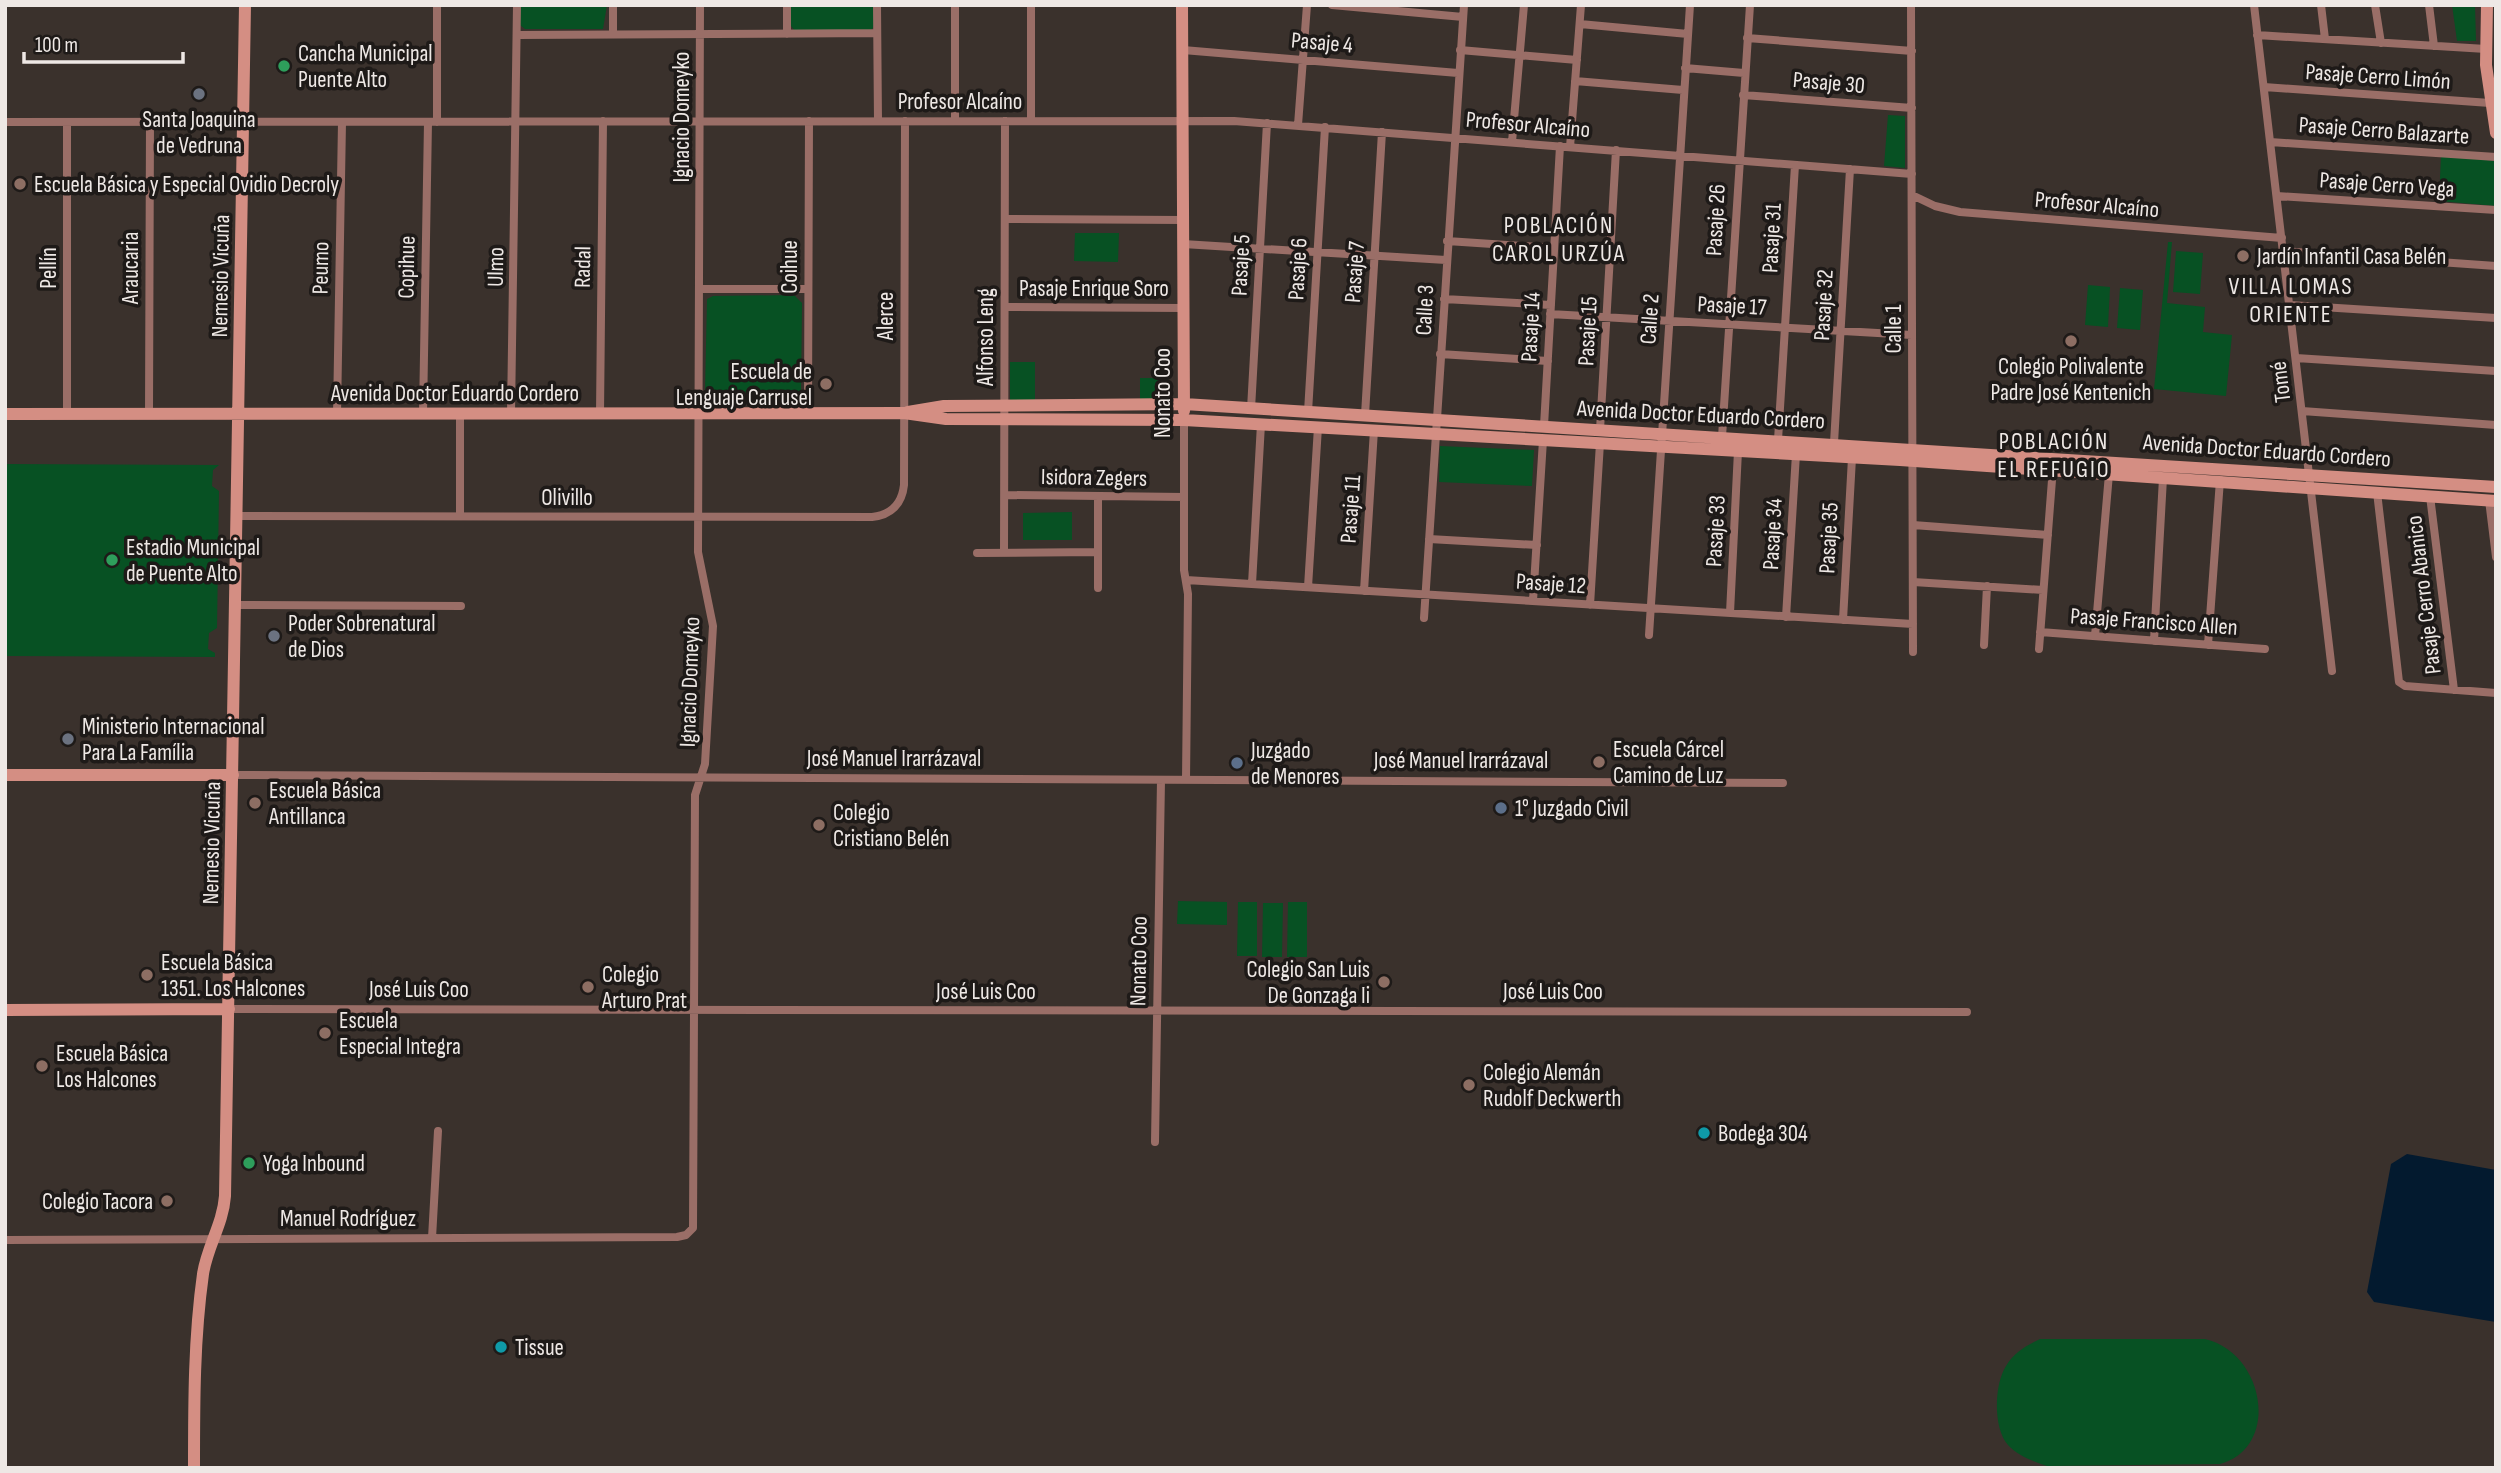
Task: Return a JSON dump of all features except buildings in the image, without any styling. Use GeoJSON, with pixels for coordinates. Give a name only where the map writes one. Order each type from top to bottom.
{"type":"FeatureCollection","features":[{"type":"Feature","properties":{"kind":"street","name":"Nemesio Vicuña"},"geometry":{"type":"LineString","coordinates":[[194,1468],[195,1380],[203,1275],[225,1196],[245,5]]}},
{"type":"Feature","properties":{"kind":"street","name":"Copihue"},"geometry":{"type":"LineString","coordinates":[[423,414],[437,5]]}},
{"type":"Feature","properties":{"kind":"street","name":"Ulmo"},"geometry":{"type":"LineString","coordinates":[[511,414],[517,5]]}},
{"type":"Feature","properties":{"kind":"street"},"geometry":{"type":"LineString","coordinates":[[613,5],[613,34]]}},
{"type":"Feature","properties":{"kind":"street","name":"Ignacio Domeyko"},"geometry":{"type":"LineString","coordinates":[[690,1232],[694,1219],[695,795],[706,758],[713,625],[699,562],[698,517],[700,5]]}},
{"type":"Feature","properties":{"kind":"street"},"geometry":{"type":"LineString","coordinates":[[787,5],[787,34]]}},
{"type":"Feature","properties":{"kind":"street"},"geometry":{"type":"LineString","coordinates":[[877,5],[878,121]]}},
{"type":"Feature","properties":{"kind":"street"},"geometry":{"type":"LineString","coordinates":[[955,5],[955,121]]}},
{"type":"Feature","properties":{"kind":"street"},"geometry":{"type":"LineString","coordinates":[[1031,5],[1031,121]]}},
{"type":"Feature","properties":{"kind":"street","name":"Nonato Coo"},"geometry":{"type":"LineString","coordinates":[[1182,5],[1184,497],[1188,594],[1186,780]]}},
{"type":"Feature","properties":{"kind":"street"},"geometry":{"type":"LineString","coordinates":[[1298,125],[1307,5]]}},
{"type":"Feature","properties":{"kind":"street"},"geometry":{"type":"LineString","coordinates":[[1332,5],[1463,17]]}},
{"type":"Feature","properties":{"kind":"street","name":"Calle 3"},"geometry":{"type":"LineString","coordinates":[[1424,618],[1464,5]]}},
{"type":"Feature","properties":{"kind":"street"},"geometry":{"type":"LineString","coordinates":[[1512,142],[1524,5]]}},
{"type":"Feature","properties":{"kind":"street","name":"Pasaje 14"},"geometry":{"type":"LineString","coordinates":[[1544,426],[1554,248],[1575,81],[1581,5]]}},
{"type":"Feature","properties":{"kind":"street","name":"Calle 2"},"geometry":{"type":"LineString","coordinates":[[1649,635],[1678,155],[1690,5]]}},
{"type":"Feature","properties":{"kind":"street","name":"Pasaje 26"},"geometry":{"type":"LineString","coordinates":[[1722,437],[1750,5]]}},
{"type":"Feature","properties":{"kind":"street","name":"Calle 1"},"geometry":{"type":"LineString","coordinates":[[1911,5],[1913,652]]}},
{"type":"Feature","properties":{"kind":"street","name":"Tomé"},"geometry":{"type":"LineString","coordinates":[[2254,5],[2332,671]]}},
{"type":"Feature","properties":{"kind":"street"},"geometry":{"type":"LineString","coordinates":[[2321,5],[2326,39]]}},
{"type":"Feature","properties":{"kind":"street"},"geometry":{"type":"LineString","coordinates":[[2375,5],[2381,43]]}},
{"type":"Feature","properties":{"kind":"street"},"geometry":{"type":"LineString","coordinates":[[2429,5],[2434,46]]}},
{"type":"Feature","properties":{"kind":"street"},"geometry":{"type":"LineString","coordinates":[[2487,5],[2486,49],[2490,103],[2496,134]]}},
{"type":"Feature","properties":{"kind":"street"},"geometry":{"type":"LineString","coordinates":[[1580,24],[1688,34]]}},
{"type":"Feature","properties":{"kind":"street"},"geometry":{"type":"LineString","coordinates":[[517,35],[877,33]]}},
{"type":"Feature","properties":{"kind":"street"},"geometry":{"type":"LineString","coordinates":[[2258,35],[2486,49]]}},
{"type":"Feature","properties":{"kind":"street"},"geometry":{"type":"LineString","coordinates":[[1747,37],[1912,51]]}},
{"type":"Feature","properties":{"kind":"street","name":"Pasaje 4"},"geometry":{"type":"LineString","coordinates":[[1183,50],[1458,73]]}},
{"type":"Feature","properties":{"kind":"street"},"geometry":{"type":"LineString","coordinates":[[1460,50],[1577,60]]}},
{"type":"Feature","properties":{"kind":"street"},"geometry":{"type":"LineString","coordinates":[[1685,68],[1744,73]]}},
{"type":"Feature","properties":{"kind":"street"},"geometry":{"type":"LineString","coordinates":[[1575,81],[1683,90]]}},
{"type":"Feature","properties":{"kind":"street","name":"Pasaje Cerro Limón"},"geometry":{"type":"LineString","coordinates":[[2264,88],[2490,103]]}},
{"type":"Feature","properties":{"kind":"street","name":"Pasaje 30"},"geometry":{"type":"LineString","coordinates":[[1743,95],[1912,108]]}},
{"type":"Feature","properties":{"kind":"street","name":"Profesor Alcaíno"},"geometry":{"type":"LineString","coordinates":[[5,122],[1183,120],[1298,125],[1913,174]]}},
{"type":"Feature","properties":{"kind":"street","name":"Radal"},"geometry":{"type":"LineString","coordinates":[[600,414],[603,121]]}},
{"type":"Feature","properties":{"kind":"street","name":"Coihue"},"geometry":{"type":"LineString","coordinates":[[808,414],[809,121]]}},
{"type":"Feature","properties":{"kind":"street","name":"Alerce"},"geometry":{"type":"LineString","coordinates":[[895,508],[904,492],[905,121]]}},
{"type":"Feature","properties":{"kind":"street","name":"Alfonso Leng"},"geometry":{"type":"LineString","coordinates":[[1004,553],[1005,121]]}},
{"type":"Feature","properties":{"kind":"street","name":"Pellín"},"geometry":{"type":"LineString","coordinates":[[67,122],[67,414]]}},
{"type":"Feature","properties":{"kind":"street","name":"Araucaria"},"geometry":{"type":"LineString","coordinates":[[149,414],[150,122]]}},
{"type":"Feature","properties":{"kind":"street","name":"Peumo"},"geometry":{"type":"LineString","coordinates":[[337,414],[342,122]]}},
{"type":"Feature","properties":{"kind":"street","name":"Pasaje 5"},"geometry":{"type":"LineString","coordinates":[[1251,409],[1267,123]]}},
{"type":"Feature","properties":{"kind":"street","name":"Pasaje 6"},"geometry":{"type":"LineString","coordinates":[[1308,412],[1325,127]]}},
{"type":"Feature","properties":{"kind":"street","name":"Pasaje 7"},"geometry":{"type":"LineString","coordinates":[[1365,415],[1382,132]]}},
{"type":"Feature","properties":{"kind":"street","name":"Pasaje Cerro Balazarte"},"geometry":{"type":"LineString","coordinates":[[2270,142],[2496,157]]}},
{"type":"Feature","properties":{"kind":"street","name":"Pasaje 15"},"geometry":{"type":"LineString","coordinates":[[1601,429],[1616,150]]}},
{"type":"Feature","properties":{"kind":"street","name":"Pasaje 31"},"geometry":{"type":"LineString","coordinates":[[1778,440],[1795,164]]}},
{"type":"Feature","properties":{"kind":"street","name":"Pasaje 32"},"geometry":{"type":"LineString","coordinates":[[1834,443],[1850,169]]}},
{"type":"Feature","properties":{"kind":"street","name":"Profesor Alcaíno"},"geometry":{"type":"LineString","coordinates":[[1913,195],[1935,206],[1960,212],[2282,237]]}},
{"type":"Feature","properties":{"kind":"street","name":"Pasaje Cerro Vega"},"geometry":{"type":"LineString","coordinates":[[2277,196],[2496,210]]}},
{"type":"Feature","properties":{"kind":"street"},"geometry":{"type":"LineString","coordinates":[[1005,219],[1183,220]]}},
{"type":"Feature","properties":{"kind":"street"},"geometry":{"type":"LineString","coordinates":[[1447,242],[1554,248]]}},
{"type":"Feature","properties":{"kind":"street"},"geometry":{"type":"LineString","coordinates":[[1183,244],[1446,261]]}},
{"type":"Feature","properties":{"kind":"street"},"geometry":{"type":"LineString","coordinates":[[2283,251],[2496,265]]}},
{"type":"Feature","properties":{"kind":"street"},"geometry":{"type":"LineString","coordinates":[[700,289],[808,289]]}},
{"type":"Feature","properties":{"kind":"street","name":"Pasaje 17"},"geometry":{"type":"LineString","coordinates":[[1444,299],[1607,317],[1912,335]]}},
{"type":"Feature","properties":{"kind":"street"},"geometry":{"type":"LineString","coordinates":[[2290,305],[2496,318]]}},
{"type":"Feature","properties":{"kind":"street","name":"Pasaje Enrique Soro"},"geometry":{"type":"LineString","coordinates":[[1005,307],[1183,308]]}},
{"type":"Feature","properties":{"kind":"street"},"geometry":{"type":"LineString","coordinates":[[1440,354],[1548,361]]}},
{"type":"Feature","properties":{"kind":"street"},"geometry":{"type":"LineString","coordinates":[[2296,358],[2496,371]]}},
{"type":"Feature","properties":{"kind":"street","name":"Avenida Doctor Eduardo Cordero"},"geometry":{"type":"LineString","coordinates":[[904,413],[934,407],[1184,404],[1834,443],[1913,455],[2053,464],[2220,468],[2496,487]]}},
{"type":"Feature","properties":{"kind":"street"},"geometry":{"type":"LineString","coordinates":[[2302,411],[2496,425]]}},
{"type":"Feature","properties":{"kind":"street","name":"Avenida Doctor Eduardo Cordero"},"geometry":{"type":"LineString","coordinates":[[5,414],[904,413],[946,419],[1184,420],[1852,458],[1913,455]]}},
{"type":"Feature","properties":{"kind":"street"},"geometry":{"type":"LineString","coordinates":[[460,414],[460,516]]}},
{"type":"Feature","properties":{"kind":"street"},"geometry":{"type":"LineString","coordinates":[[1252,584],[1261,424]]}},
{"type":"Feature","properties":{"kind":"street"},"geometry":{"type":"LineString","coordinates":[[1308,587],[1318,427]]}},
{"type":"Feature","properties":{"kind":"street","name":"Pasaje 11"},"geometry":{"type":"LineString","coordinates":[[1364,591],[1374,430]]}},
{"type":"Feature","properties":{"kind":"street"},"geometry":{"type":"LineString","coordinates":[[1533,601],[1543,440]]}},
{"type":"Feature","properties":{"kind":"street"},"geometry":{"type":"LineString","coordinates":[[1590,604],[1600,443]]}},
{"type":"Feature","properties":{"kind":"street","name":"Pasaje 33"},"geometry":{"type":"LineString","coordinates":[[1730,613],[1738,451]]}},
{"type":"Feature","properties":{"kind":"street","name":"Pasaje 34"},"geometry":{"type":"LineString","coordinates":[[1786,617],[1796,454]]}},
{"type":"Feature","properties":{"kind":"street","name":"Pasaje 35"},"geometry":{"type":"LineString","coordinates":[[1843,620],[1852,458]]}},
{"type":"Feature","properties":{"kind":"street"},"geometry":{"type":"LineString","coordinates":[[2039,649],[2053,464]]}},
{"type":"Feature","properties":{"kind":"street","name":"Avenida Doctor Eduardo Cordero"},"geometry":{"type":"LineString","coordinates":[[2053,464],[2109,474],[2492,500]]}},
{"type":"Feature","properties":{"kind":"street"},"geometry":{"type":"LineString","coordinates":[[2208,645],[2220,468]]}},
{"type":"Feature","properties":{"kind":"street"},"geometry":{"type":"LineString","coordinates":[[2095,636],[2109,474]]}},
{"type":"Feature","properties":{"kind":"street"},"geometry":{"type":"LineString","coordinates":[[2154,641],[2163,478]]}},
{"type":"Feature","properties":{"kind":"street"},"geometry":{"type":"LineString","coordinates":[[2377,492],[2400,684],[2496,693]]}},
{"type":"Feature","properties":{"kind":"street","name":"Isidora Zegers"},"geometry":{"type":"LineString","coordinates":[[1005,495],[1184,497]]}},
{"type":"Feature","properties":{"kind":"street"},"geometry":{"type":"LineString","coordinates":[[1098,496],[1098,588]]}},
{"type":"Feature","properties":{"kind":"street","name":"Pasaje Cerro Abanico"},"geometry":{"type":"LineString","coordinates":[[2430,496],[2454,690]]}},
{"type":"Feature","properties":{"kind":"street"},"geometry":{"type":"LineString","coordinates":[[2492,500],[2496,557]]}},
{"type":"Feature","properties":{"kind":"street","name":"Olivillo"},"geometry":{"type":"LineString","coordinates":[[237,516],[872,517],[884,515],[895,508]]}},
{"type":"Feature","properties":{"kind":"street"},"geometry":{"type":"LineString","coordinates":[[1913,525],[2048,535]]}},
{"type":"Feature","properties":{"kind":"street"},"geometry":{"type":"LineString","coordinates":[[1429,539],[1537,545]]}},
{"type":"Feature","properties":{"kind":"street"},"geometry":{"type":"LineString","coordinates":[[977,553],[1098,552]]}},
{"type":"Feature","properties":{"kind":"street","name":"Pasaje 12"},"geometry":{"type":"LineString","coordinates":[[1186,580],[1913,624]]}},
{"type":"Feature","properties":{"kind":"street"},"geometry":{"type":"LineString","coordinates":[[1913,582],[2043,590]]}},
{"type":"Feature","properties":{"kind":"street"},"geometry":{"type":"LineString","coordinates":[[1984,645],[1987,586]]}},
{"type":"Feature","properties":{"kind":"street"},"geometry":{"type":"LineString","coordinates":[[235,605],[461,606]]}},
{"type":"Feature","properties":{"kind":"street","name":"Pasaje Francisco Allen"},"geometry":{"type":"LineString","coordinates":[[2040,632],[2265,649]]}},
{"type":"Feature","properties":{"kind":"street","name":"José Manuel Irarrázaval"},"geometry":{"type":"LineString","coordinates":[[5,775],[1783,783]]}},
{"type":"Feature","properties":{"kind":"street","name":"Nonato Coo"},"geometry":{"type":"LineString","coordinates":[[1156,1142],[1161,780]]}},
{"type":"Feature","properties":{"kind":"street","name":"José Luis Coo"},"geometry":{"type":"LineString","coordinates":[[5,1010],[1967,1013]]}},
{"type":"Feature","properties":{"kind":"street"},"geometry":{"type":"LineString","coordinates":[[432,1238],[438,1130]]}},
{"type":"Feature","properties":{"kind":"street","name":"Manuel Rodríguez"},"geometry":{"type":"LineString","coordinates":[[5,1240],[677,1237],[690,1232]]}},
{"type":"Feature","properties":{"kind":"green space"},"geometry":{"type":"Polygon","coordinates":[[[520,5],[607,5],[603,29],[525,29],[520,25],[520,5]]]}},
{"type":"Feature","properties":{"kind":"green space"},"geometry":{"type":"Polygon","coordinates":[[[791,5],[874,5],[874,27],[870,31],[795,31],[791,26],[791,5]]]}},
{"type":"Feature","properties":{"kind":"green space"},"geometry":{"type":"Polygon","coordinates":[[[2452,5],[2475,5],[2476,41],[2457,41],[2452,5]]]}},
{"type":"Feature","properties":{"kind":"green space"},"geometry":{"type":"Polygon","coordinates":[[[1888,115],[1905,116],[1905,168],[1884,166],[1888,115]]]}},
{"type":"Feature","properties":{"kind":"green space"},"geometry":{"type":"Polygon","coordinates":[[[2441,155],[2495,161],[2496,206],[2439,201],[2441,155]]]}},
{"type":"Feature","properties":{"kind":"green space"},"geometry":{"type":"Polygon","coordinates":[[[1075,233],[1119,233],[1118,262],[1074,261],[1075,233]]]}},
{"type":"Feature","properties":{"kind":"green space"},"geometry":{"type":"Polygon","coordinates":[[[2168,242],[2172,242],[2167,303],[2205,307],[2203,332],[2232,335],[2226,396],[2154,389],[2168,242]]]}},
{"type":"Feature","properties":{"kind":"green space"},"geometry":{"type":"Polygon","coordinates":[[[2176,251],[2203,253],[2200,294],[2173,292],[2176,251]]]}},
{"type":"Feature","properties":{"kind":"green space"},"geometry":{"type":"Polygon","coordinates":[[[2088,285],[2110,287],[2108,327],[2085,325],[2088,285]]]}},
{"type":"Feature","properties":{"kind":"green space"},"geometry":{"type":"Polygon","coordinates":[[[2120,288],[2143,290],[2140,330],[2117,328],[2120,288]]]}},
{"type":"Feature","properties":{"kind":"green space"},"geometry":{"type":"Polygon","coordinates":[[[794,295],[802,303],[801,394],[797,398],[710,397],[705,392],[707,299],[713,296],[794,295]]]}},
{"type":"Feature","properties":{"kind":"green space"},"geometry":{"type":"Polygon","coordinates":[[[1010,362],[1035,362],[1035,400],[1010,400],[1010,362]]]}},
{"type":"Feature","properties":{"kind":"green space"},"geometry":{"type":"Polygon","coordinates":[[[1140,378],[1168,378],[1168,398],[1140,399],[1140,378]]]}},
{"type":"Feature","properties":{"kind":"green space"},"geometry":{"type":"Polygon","coordinates":[[[1440,446],[1534,450],[1532,486],[1439,482],[1440,446]]]}},
{"type":"Feature","properties":{"kind":"green space","name":"Estadio Municipal de Puente Alto"},"geometry":{"type":"Polygon","coordinates":[[[5,464],[219,465],[213,470],[212,486],[219,491],[217,628],[209,633],[208,649],[215,653],[215,657],[5,656],[5,464]]]}},
{"type":"Feature","properties":{"kind":"green space"},"geometry":{"type":"Polygon","coordinates":[[[1072,512],[1072,540],[1023,540],[1023,513],[1072,512]]]}},
{"type":"Feature","properties":{"kind":"green space"},"geometry":{"type":"Polygon","coordinates":[[[1178,901],[1227,902],[1227,925],[1177,924],[1178,901]]]}},
{"type":"Feature","properties":{"kind":"green space"},"geometry":{"type":"Polygon","coordinates":[[[1238,902],[1257,902],[1257,956],[1237,956],[1238,902]]]}},
{"type":"Feature","properties":{"kind":"green space"},"geometry":{"type":"Polygon","coordinates":[[[1288,902],[1307,902],[1307,957],[1287,957],[1288,902]]]}},
{"type":"Feature","properties":{"kind":"green space"},"geometry":{"type":"Polygon","coordinates":[[[1263,903],[1283,903],[1282,957],[1262,957],[1263,903]]]}},
{"type":"Feature","properties":{"kind":"green space"},"geometry":{"type":"Polygon","coordinates":[[[2040,1339],[2205,1339],[2225,1348],[2241,1362],[2252,1380],[2258,1400],[2258,1421],[2252,1439],[2239,1454],[2220,1464],[2047,1466],[2026,1458],[2012,1449],[2003,1438],[1998,1418],[1997,1395],[2002,1374],[2012,1357],[2040,1339]]]}},
{"type":"Feature","properties":{"kind":"water"},"geometry":{"type":"Polygon","coordinates":[[[2407,1154],[2496,1170],[2496,1322],[2374,1302],[2367,1292],[2391,1164],[2407,1154]]]}},
{"type":"Feature","properties":{"kind":"place","name":"Cancha Municipal Puente Alto"},"geometry":{"type":"Point","coordinates":[284,66]}},
{"type":"Feature","properties":{"kind":"place","name":"Santa Joaquina de Vedruna"},"geometry":{"type":"Point","coordinates":[199,94]}},
{"type":"Feature","properties":{"kind":"place","name":"Escuela Básica y Especial Ovidio Decroly"},"geometry":{"type":"Point","coordinates":[20,184]}},
{"type":"Feature","properties":{"kind":"place","name":"Jardín Infantil Casa Belén"},"geometry":{"type":"Point","coordinates":[2243,256]}},
{"type":"Feature","properties":{"kind":"place","name":"Colegio Polivalente Padre José Kentenich"},"geometry":{"type":"Point","coordinates":[2071,341]}},
{"type":"Feature","properties":{"kind":"place","name":"Escuela de Lenguaje Carrusel"},"geometry":{"type":"Point","coordinates":[826,384]}},
{"type":"Feature","properties":{"kind":"place","name":"Estadio Municipal de Puente Alto"},"geometry":{"type":"Point","coordinates":[112,560]}},
{"type":"Feature","properties":{"kind":"place","name":"Poder Sobrenatural de Dios"},"geometry":{"type":"Point","coordinates":[274,636]}},
{"type":"Feature","properties":{"kind":"place","name":"Ministerio Internacional Para La Família"},"geometry":{"type":"Point","coordinates":[68,739]}},
{"type":"Feature","properties":{"kind":"place","name":"Escuela Cárcel Camino de Luz"},"geometry":{"type":"Point","coordinates":[1599,762]}},
{"type":"Feature","properties":{"kind":"place","name":"Juzgado de Menores"},"geometry":{"type":"Point","coordinates":[1237,763]}},
{"type":"Feature","properties":{"kind":"place","name":"Escuela Básica Antillanca"},"geometry":{"type":"Point","coordinates":[255,803]}},
{"type":"Feature","properties":{"kind":"place","name":"1° Juzgado Civil"},"geometry":{"type":"Point","coordinates":[1501,808]}},
{"type":"Feature","properties":{"kind":"place","name":"Colegio Cristiano Belén"},"geometry":{"type":"Point","coordinates":[819,825]}},
{"type":"Feature","properties":{"kind":"place","name":"Escuela Básica 1351. Los Halcones"},"geometry":{"type":"Point","coordinates":[147,975]}},
{"type":"Feature","properties":{"kind":"place","name":"Colegio San Luis De Gonzaga Ii"},"geometry":{"type":"Point","coordinates":[1384,982]}},
{"type":"Feature","properties":{"kind":"place","name":"Colegio Arturo Prat"},"geometry":{"type":"Point","coordinates":[588,987]}},
{"type":"Feature","properties":{"kind":"place","name":"Escuela Especial Integra"},"geometry":{"type":"Point","coordinates":[325,1033]}},
{"type":"Feature","properties":{"kind":"place","name":"Escuela Básica Los Halcones"},"geometry":{"type":"Point","coordinates":[42,1066]}},
{"type":"Feature","properties":{"kind":"place","name":"Colegio Alemán Rudolf Deckwerth"},"geometry":{"type":"Point","coordinates":[1469,1085]}},
{"type":"Feature","properties":{"kind":"place","name":"Bodega 304"},"geometry":{"type":"Point","coordinates":[1704,1133]}},
{"type":"Feature","properties":{"kind":"place","name":"Yoga Inbound"},"geometry":{"type":"Point","coordinates":[249,1163]}},
{"type":"Feature","properties":{"kind":"place","name":"Colegio Tacora"},"geometry":{"type":"Point","coordinates":[167,1201]}},
{"type":"Feature","properties":{"kind":"place","name":"Tissue"},"geometry":{"type":"Point","coordinates":[501,1347]}},
{"type":"Feature","properties":{"kind":"district","name":"POBLACIÓN CAROL URZÚA"},"geometry":{"type":"Point","coordinates":[1559,239]}},
{"type":"Feature","properties":{"kind":"district","name":"VILLA LOMAS ORIENTE"},"geometry":{"type":"Point","coordinates":[2291,300]}},
{"type":"Feature","properties":{"kind":"district","name":"POBLACIÓN EL REFUGIO"},"geometry":{"type":"Point","coordinates":[2054,455]}}]}
